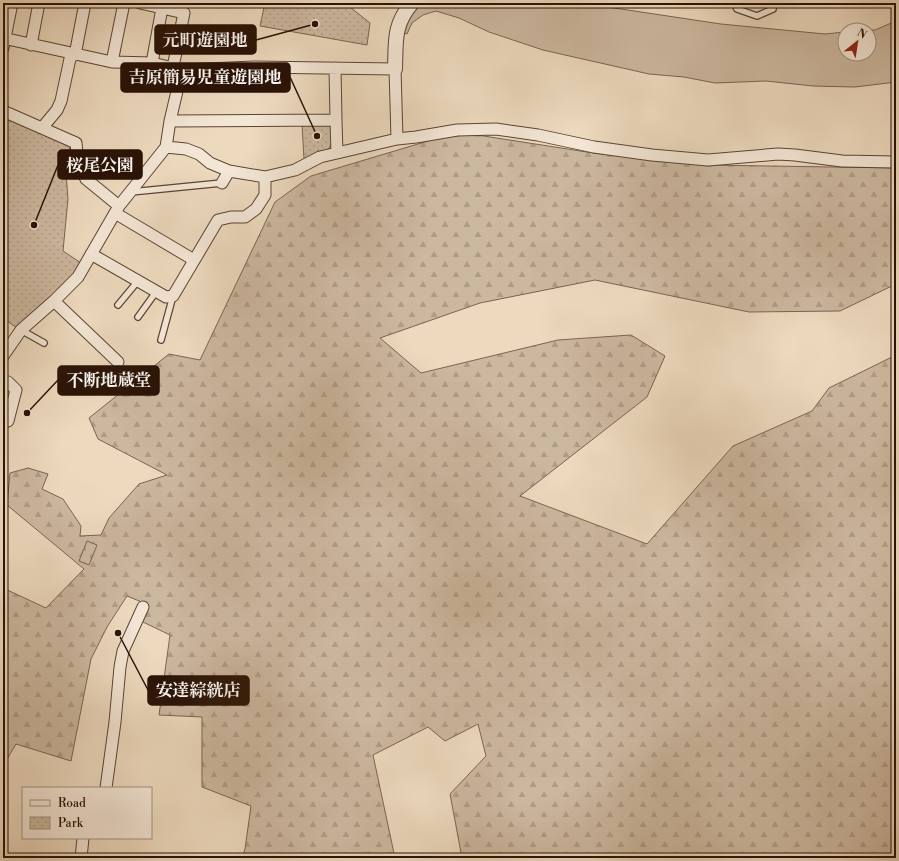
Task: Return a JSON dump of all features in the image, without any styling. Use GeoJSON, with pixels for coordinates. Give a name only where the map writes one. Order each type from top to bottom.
{"type":"FeatureCollection","features":[{"type":"Feature","properties":{"kind":"street"},"geometry":{"type":"LineString","coordinates":[[12,3],[4,42],[31,45],[112,62],[152,63],[177,68],[395,69]]}},
{"type":"Feature","properties":{"kind":"street"},"geometry":{"type":"LineString","coordinates":[[31,45],[39,3]]}},
{"type":"Feature","properties":{"kind":"street"},"geometry":{"type":"LineString","coordinates":[[42,128],[57,110],[61,101],[85,3]]}},
{"type":"Feature","properties":{"kind":"street"},"geometry":{"type":"LineString","coordinates":[[112,62],[124,3]]}},
{"type":"Feature","properties":{"kind":"street"},"geometry":{"type":"LineString","coordinates":[[3,356],[21,330],[54,301],[78,277],[117,209],[145,171],[166,147],[184,13],[140,3]]}},
{"type":"Feature","properties":{"kind":"street"},"geometry":{"type":"LineString","coordinates":[[397,139],[395,69],[396,32],[404,12],[412,3]]}},
{"type":"Feature","properties":{"kind":"street"},"geometry":{"type":"LineString","coordinates":[[152,63],[162,8]]}},
{"type":"Feature","properties":{"kind":"street"},"geometry":{"type":"LineString","coordinates":[[335,68],[337,154]]}},
{"type":"Feature","properties":{"kind":"street"},"geometry":{"type":"LineString","coordinates":[[3,111],[76,143],[78,163],[86,179],[117,209],[194,260]]}},
{"type":"Feature","properties":{"kind":"street"},"geometry":{"type":"LineString","coordinates":[[170,121],[336,120]]}},
{"type":"Feature","properties":{"kind":"street"},"geometry":{"type":"LineString","coordinates":[[166,147],[186,148],[199,154],[210,163],[229,171],[266,177],[295,170],[320,157],[397,139],[457,130],[496,130],[602,148],[652,155],[708,160],[778,154],[842,161],[896,162]]}},
{"type":"Feature","properties":{"kind":"street"},"geometry":{"type":"LineString","coordinates":[[222,183],[229,171]]}},
{"type":"Feature","properties":{"kind":"street"},"geometry":{"type":"LineString","coordinates":[[91,254],[156,292],[166,297],[173,296],[218,220],[231,217],[245,217],[256,209],[265,195],[266,177]]}},
{"type":"Feature","properties":{"kind":"street"},"geometry":{"type":"LineString","coordinates":[[54,301],[118,362]]}},
{"type":"Feature","properties":{"kind":"street"},"geometry":{"type":"LineString","coordinates":[[3,381],[8,382],[16,390],[8,421]]}},
{"type":"Feature","properties":{"kind":"street"},"geometry":{"type":"LineString","coordinates":[[106,787],[123,651],[143,606]]}},
{"type":"Feature","properties":{"kind":"street"},"geometry":{"type":"LineString","coordinates":[[81,858],[83,839]]}},
{"type":"Feature","properties":{"kind":"lane"},"geometry":{"type":"LineString","coordinates":[[734,3],[737,10],[757,16],[773,9],[771,3]]}},
{"type":"Feature","properties":{"kind":"lane"},"geometry":{"type":"LineString","coordinates":[[131,192],[222,183]]}},
{"type":"Feature","properties":{"kind":"lane"},"geometry":{"type":"LineString","coordinates":[[118,305],[138,281]]}},
{"type":"Feature","properties":{"kind":"lane"},"geometry":{"type":"LineString","coordinates":[[138,317],[156,292]]}},
{"type":"Feature","properties":{"kind":"lane"},"geometry":{"type":"LineString","coordinates":[[161,340],[173,296]]}},
{"type":"Feature","properties":{"kind":"lane"},"geometry":{"type":"LineString","coordinates":[[21,330],[44,343]]}},
{"type":"Feature","properties":{"kind":"green space"},"geometry":{"type":"Polygon","coordinates":[[[265,3],[345,3],[370,23],[367,45],[260,26],[265,3]]]}},
{"type":"Feature","properties":{"kind":"green space"},"geometry":{"type":"Polygon","coordinates":[[[418,3],[581,3],[721,24],[825,34],[837,33],[837,62],[877,62],[877,29],[896,21],[896,82],[855,87],[813,86],[766,81],[715,83],[684,77],[649,74],[543,50],[489,32],[459,18],[436,11],[423,15],[412,23],[407,34],[402,32],[418,3]]]}},
{"type":"Feature","properties":{"kind":"green space"},"geometry":{"type":"Polygon","coordinates":[[[3,115],[71,145],[65,160],[68,199],[63,251],[81,263],[74,275],[17,328],[3,318],[3,115]]]}},
{"type":"Feature","properties":{"kind":"green space"},"geometry":{"type":"Polygon","coordinates":[[[302,124],[328,125],[331,128],[332,143],[327,152],[318,153],[304,159],[302,124]]]}},
{"type":"Feature","properties":{"kind":"green space"},"geometry":{"type":"Polygon","coordinates":[[[458,132],[593,153],[706,165],[896,168],[896,284],[840,311],[749,312],[595,280],[480,303],[380,338],[421,373],[558,340],[631,335],[665,356],[647,397],[520,496],[647,544],[733,446],[812,411],[829,388],[896,355],[896,858],[462,858],[450,794],[486,756],[478,724],[445,741],[428,727],[373,755],[395,858],[242,858],[245,849],[251,806],[202,787],[202,717],[159,715],[170,635],[141,621],[149,605],[127,596],[107,627],[91,659],[71,761],[16,744],[3,766],[3,588],[46,608],[84,569],[7,505],[10,473],[28,468],[48,474],[42,489],[63,499],[81,526],[80,536],[101,535],[109,518],[139,484],[167,475],[98,439],[89,418],[169,354],[200,360],[275,202],[311,176],[458,132]]]}},
{"type":"Feature","properties":{"kind":"green space"},"geometry":{"type":"Polygon","coordinates":[[[87,541],[97,545],[89,565],[79,561],[87,541]]]}},
{"type":"Feature","properties":{"kind":"place","name":"元町遊園地"},"geometry":{"type":"Point","coordinates":[315,24]}},
{"type":"Feature","properties":{"kind":"place","name":"吉原簡易児童遊園地"},"geometry":{"type":"Point","coordinates":[317,136]}},
{"type":"Feature","properties":{"kind":"place","name":"桜尾公園"},"geometry":{"type":"Point","coordinates":[34,225]}},
{"type":"Feature","properties":{"kind":"place","name":"不断地蔵堂"},"geometry":{"type":"Point","coordinates":[27,413]}},
{"type":"Feature","properties":{"kind":"place","name":"安達綜絖店"},"geometry":{"type":"Point","coordinates":[118,633]}}]}
